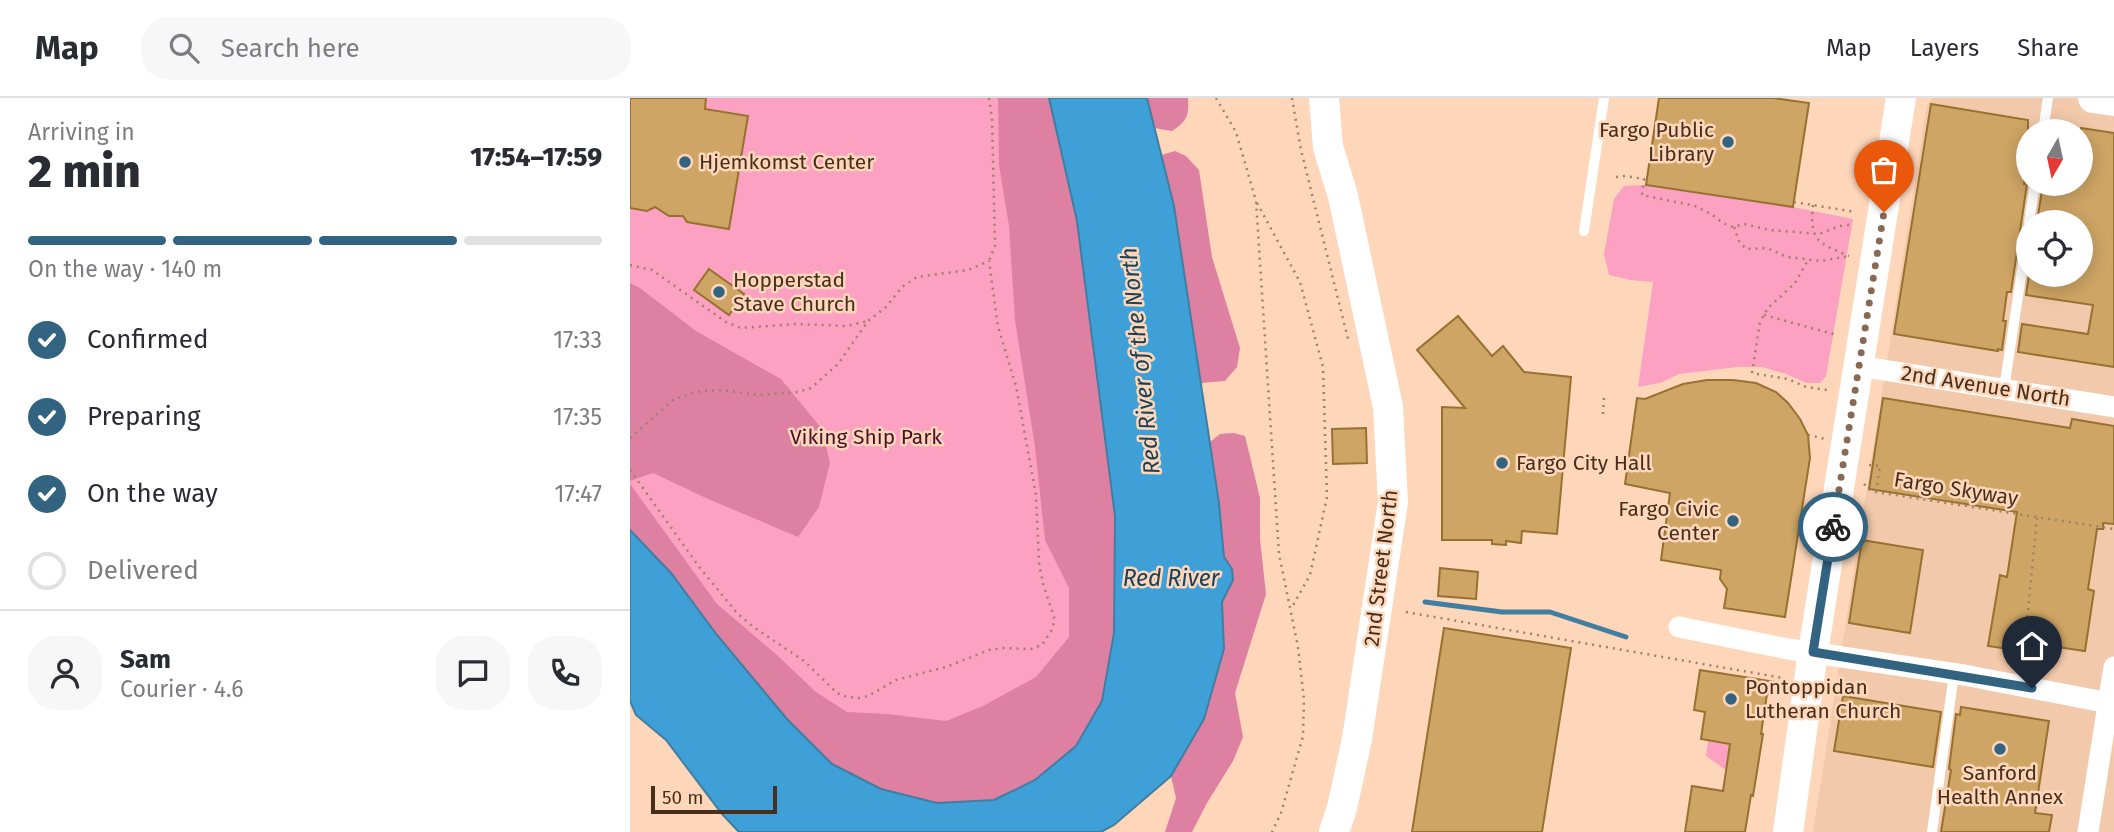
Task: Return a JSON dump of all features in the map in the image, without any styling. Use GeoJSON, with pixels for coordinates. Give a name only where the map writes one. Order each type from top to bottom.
{"type":"FeatureCollection","features":[{"type":"Feature","properties":{"kind":"street","name":"2nd Street North"},"geometry":{"type":"LineString","coordinates":[[1324,98],[1328,147],[1343,196],[1388,407],[1393,502],[1357,739],[1334,832]]}},
{"type":"Feature","properties":{"kind":"street"},"geometry":{"type":"LineString","coordinates":[[1788,832],[1813,652],[1901,98]]}},
{"type":"Feature","properties":{"kind":"street"},"geometry":{"type":"LineString","coordinates":[[2093,98],[2114,101]]}},
{"type":"Feature","properties":{"kind":"street","name":"2nd Avenue North"},"geometry":{"type":"LineString","coordinates":[[1858,366],[2114,407]]}},
{"type":"Feature","properties":{"kind":"street"},"geometry":{"type":"LineString","coordinates":[[1679,627],[2111,704]]}},
{"type":"Feature","properties":{"kind":"street"},"geometry":{"type":"LineString","coordinates":[[2088,832],[2111,704],[2114,667]]}},
{"type":"Feature","properties":{"kind":"lane"},"geometry":{"type":"LineString","coordinates":[[1584,231],[1604,98]]}},
{"type":"Feature","properties":{"kind":"lane"},"geometry":{"type":"LineString","coordinates":[[2045,119],[2048,98]]}},
{"type":"Feature","properties":{"kind":"lane"},"geometry":{"type":"LineString","coordinates":[[2004,389],[2019,287]]}},
{"type":"Feature","properties":{"kind":"lane"},"geometry":{"type":"LineString","coordinates":[[1932,832],[1954,674]]}},
{"type":"Feature","properties":{"kind":"path"},"geometry":{"type":"LineString","coordinates":[[630,470],[693,559],[737,613],[751,626],[804,661],[837,692],[847,697],[868,696],[897,680],[946,667],[989,650],[1031,649],[1042,646],[1053,628],[1054,617],[1039,563],[1036,495],[1016,386],[998,327],[989,261],[995,246],[992,118],[989,98]]}},
{"type":"Feature","properties":{"kind":"path"},"geometry":{"type":"LineString","coordinates":[[1216,98],[1236,132],[1256,201],[1300,282],[1323,367],[1327,497],[1310,575],[1292,609]]}},
{"type":"Feature","properties":{"kind":"path"},"geometry":{"type":"LineString","coordinates":[[1292,98],[1301,150],[1348,340]]}},
{"type":"Feature","properties":{"kind":"path"},"geometry":{"type":"LineString","coordinates":[[1616,177],[1644,179],[1642,195],[1695,206],[1733,227],[1744,224],[1770,230],[1819,234],[1854,224]]}},
{"type":"Feature","properties":{"kind":"path"},"geometry":{"type":"LineString","coordinates":[[1256,201],[1279,554],[1292,609],[1304,700],[1303,736],[1281,813],[1272,832]]}},
{"type":"Feature","properties":{"kind":"path"},"geometry":{"type":"LineString","coordinates":[[1794,202],[1856,212]]}},
{"type":"Feature","properties":{"kind":"path"},"geometry":{"type":"LineString","coordinates":[[1733,227],[1739,242],[1746,250],[1767,248],[1787,257],[1808,260],[1830,261],[1849,256],[1822,245],[1814,234],[1814,205]]}},
{"type":"Feature","properties":{"kind":"path"},"geometry":{"type":"LineString","coordinates":[[1752,373],[1759,321],[1768,308],[1795,283],[1808,260]]}},
{"type":"Feature","properties":{"kind":"path"},"geometry":{"type":"LineString","coordinates":[[630,438],[674,399],[701,391],[723,390],[758,394],[798,392],[811,388],[838,364],[868,321],[885,308],[902,287],[917,277],[968,270],[989,261]]}},
{"type":"Feature","properties":{"kind":"path"},"geometry":{"type":"LineString","coordinates":[[630,265],[652,270],[726,322],[741,328],[797,324],[847,326],[868,321]]}},
{"type":"Feature","properties":{"kind":"path"},"geometry":{"type":"LineString","coordinates":[[1764,314],[1837,335]]}},
{"type":"Feature","properties":{"kind":"path"},"geometry":{"type":"LineString","coordinates":[[1757,374],[1827,390]]}},
{"type":"Feature","properties":{"kind":"path"},"geometry":{"type":"LineString","coordinates":[[1603,414],[1604,397]]}},
{"type":"Feature","properties":{"kind":"path"},"geometry":{"type":"LineString","coordinates":[[1869,465],[1880,466],[1876,492]]}},
{"type":"Feature","properties":{"kind":"path","name":"Fargo Skyway"},"geometry":{"type":"LineString","coordinates":[[1871,491],[2114,529]]}},
{"type":"Feature","properties":{"kind":"path","name":"Fargo Skyway"},"geometry":{"type":"LineString","coordinates":[[2024,652],[2037,518]]}},
{"type":"Feature","properties":{"kind":"path"},"geometry":{"type":"LineString","coordinates":[[1406,612],[1783,678]]}},
{"type":"Feature","properties":{"kind":"shaded area"},"geometry":{"type":"Polygon","coordinates":[[[998,98],[1049,98],[1077,221],[1115,516],[1114,633],[1102,701],[1076,746],[1035,780],[994,800],[937,803],[881,789],[832,764],[787,719],[717,635],[671,573],[630,530],[630,484],[717,604],[816,692],[847,712],[946,721],[983,706],[1036,677],[1069,637],[1069,588],[1045,540],[1035,447],[1015,320],[1009,226],[999,165],[998,98]]]}},
{"type":"Feature","properties":{"kind":"shaded area"},"geometry":{"type":"Polygon","coordinates":[[[1147,98],[1188,98],[1186,118],[1172,131],[1154,128],[1147,98]]]}},
{"type":"Feature","properties":{"kind":"shaded area"},"geometry":{"type":"Polygon","coordinates":[[[1932,98],[2114,98],[2114,832],[1813,832],[1927,105],[1932,98]]]}},
{"type":"Feature","properties":{"kind":"shaded area"},"geometry":{"type":"Polygon","coordinates":[[[1175,151],[1186,156],[1199,170],[1212,257],[1240,348],[1237,367],[1225,381],[1201,383],[1174,206],[1161,155],[1175,151]]]}},
{"type":"Feature","properties":{"kind":"shaded area"},"geometry":{"type":"Polygon","coordinates":[[[630,283],[696,331],[781,379],[822,429],[830,463],[819,507],[798,537],[653,473],[630,481],[630,283]]]}},
{"type":"Feature","properties":{"kind":"shaded area"},"geometry":{"type":"Polygon","coordinates":[[[1234,433],[1245,436],[1260,498],[1260,539],[1266,594],[1235,693],[1243,737],[1233,761],[1192,832],[1165,832],[1176,798],[1171,776],[1204,719],[1224,649],[1222,602],[1233,580],[1232,569],[1224,557],[1210,442],[1220,434],[1234,433]]]}},
{"type":"Feature","properties":{"kind":"green space","name":"Viking Ship Park"},"geometry":{"type":"Polygon","coordinates":[[[630,98],[1049,98],[1077,221],[1115,516],[1114,633],[937,803],[671,573],[630,530],[630,98]]]}},
{"type":"Feature","properties":{"kind":"green space"},"geometry":{"type":"Polygon","coordinates":[[[1646,185],[1793,207],[1853,219],[1826,376],[1820,383],[1807,383],[1762,367],[1737,367],[1679,374],[1660,383],[1638,387],[1653,282],[1609,275],[1604,254],[1614,199],[1624,186],[1646,185]]]}},
{"type":"Feature","properties":{"kind":"green space"},"geometry":{"type":"Polygon","coordinates":[[[1708,740],[1730,744],[1726,770],[1706,756],[1708,740]]]}},
{"type":"Feature","properties":{"kind":"water","name":"Red River"},"geometry":{"type":"Polygon","coordinates":[[[1049,98],[1147,98],[1174,206],[1219,503],[1224,557],[1232,569],[1233,580],[1222,602],[1224,649],[1204,719],[1171,776],[1114,825],[1101,832],[739,832],[722,814],[666,740],[636,715],[630,701],[630,530],[671,573],[717,635],[787,719],[832,764],[881,789],[937,803],[994,800],[1035,780],[1076,746],[1102,701],[1114,633],[1115,516],[1077,221],[1049,98]]]}},
{"type":"Feature","properties":{"kind":"building","name":"Hjemkomst Center"},"geometry":{"type":"Polygon","coordinates":[[[630,98],[706,98],[705,109],[748,116],[729,229],[687,222],[683,216],[669,216],[655,207],[647,211],[630,208],[630,98]]]}},
{"type":"Feature","properties":{"kind":"building","name":"Fargo Public Library"},"geometry":{"type":"Polygon","coordinates":[[[1659,98],[1773,98],[1809,103],[1793,207],[1646,185],[1659,98]]]}},
{"type":"Feature","properties":{"kind":"building"},"geometry":{"type":"Polygon","coordinates":[[[1931,104],[2022,119],[2016,119],[2016,196],[2025,196],[2023,210],[2016,210],[2016,258],[2011,292],[2007,292],[2002,350],[1894,334],[1931,104]]]}},
{"type":"Feature","properties":{"kind":"building"},"geometry":{"type":"Polygon","coordinates":[[[2093,130],[2114,133],[2114,367],[2018,352],[2022,324],[2088,334],[2093,305],[2026,295],[2027,287],[2093,287],[2093,210],[2039,210],[2041,196],[2093,196],[2093,130]]]}},
{"type":"Feature","properties":{"kind":"building","name":"Hopperstad Stave Church"},"geometry":{"type":"Polygon","coordinates":[[[709,269],[744,294],[729,315],[694,290],[709,269]]]}},
{"type":"Feature","properties":{"kind":"building","name":"Fargo City Hall"},"geometry":{"type":"Polygon","coordinates":[[[1458,316],[1492,356],[1503,346],[1524,372],[1571,377],[1557,534],[1522,531],[1521,543],[1506,541],[1506,545],[1492,544],[1492,540],[1442,540],[1442,407],[1465,408],[1417,350],[1458,316]]]}},
{"type":"Feature","properties":{"kind":"building","name":"Fargo Civic Center"},"geometry":{"type":"Polygon","coordinates":[[[1707,380],[1756,383],[1776,392],[1800,419],[1808,435],[1810,458],[1785,617],[1724,608],[1727,589],[1720,579],[1721,570],[1661,560],[1670,493],[1625,484],[1637,398],[1645,399],[1683,384],[1707,380]]]}},
{"type":"Feature","properties":{"kind":"building"},"geometry":{"type":"Polygon","coordinates":[[[1883,398],[2070,428],[2072,419],[2114,426],[2114,524],[2103,523],[2103,529],[2097,529],[2088,589],[2094,591],[2085,651],[2030,643],[2029,652],[1988,646],[2000,575],[2007,577],[2017,512],[1869,489],[1883,398]]]}},
{"type":"Feature","properties":{"kind":"building"},"geometry":{"type":"Polygon","coordinates":[[[1366,428],[1367,463],[1333,464],[1332,429],[1366,428]]]}},
{"type":"Feature","properties":{"kind":"building"},"geometry":{"type":"Polygon","coordinates":[[[1862,540],[1923,550],[1910,633],[1849,623],[1862,540]]]}},
{"type":"Feature","properties":{"kind":"building"},"geometry":{"type":"Polygon","coordinates":[[[1440,568],[1478,572],[1476,599],[1438,596],[1440,568]]]}},
{"type":"Feature","properties":{"kind":"building"},"geometry":{"type":"Polygon","coordinates":[[[1444,628],[1571,648],[1542,832],[1412,832],[1444,628]]]}},
{"type":"Feature","properties":{"kind":"building"},"geometry":{"type":"Polygon","coordinates":[[[1700,670],[1776,682],[1774,695],[1767,694],[1763,734],[1745,832],[1685,832],[1692,786],[1723,791],[1730,744],[1701,739],[1705,712],[1694,710],[1700,670]]]}},
{"type":"Feature","properties":{"kind":"building"},"geometry":{"type":"Polygon","coordinates":[[[1843,696],[1941,712],[1933,767],[1834,751],[1843,696]]]}},
{"type":"Feature","properties":{"kind":"building"},"geometry":{"type":"Polygon","coordinates":[[[1961,707],[2049,721],[2035,813],[2052,815],[2049,832],[1941,832],[1951,770],[1956,714],[1960,715],[1961,707]]]}},
{"type":"Feature","properties":{"kind":"waterway"},"geometry":{"type":"LineString","coordinates":[[1425,602],[1502,612],[1550,612],[1626,637]]}},
{"type":"Feature","properties":{"kind":"way so far"},"geometry":{"type":"LineString","coordinates":[[1833,527],[1884,212]]}},
{"type":"Feature","properties":{"kind":"place","name":"Fargo Public Library"},"geometry":{"type":"Point","coordinates":[1728,142]}},
{"type":"Feature","properties":{"kind":"place","name":"Hjemkomst Center"},"geometry":{"type":"Point","coordinates":[685,162]}},
{"type":"Feature","properties":{"kind":"place","name":"Hopperstad Stave Church"},"geometry":{"type":"Point","coordinates":[719,292]}},
{"type":"Feature","properties":{"kind":"place","name":"Fargo City Hall"},"geometry":{"type":"Point","coordinates":[1502,463]}},
{"type":"Feature","properties":{"kind":"place","name":"Fargo Civic Center"},"geometry":{"type":"Point","coordinates":[1733,521]}},
{"type":"Feature","properties":{"kind":"place","name":"Pontoppidan Lutheran Church"},"geometry":{"type":"Point","coordinates":[1731,699]}},
{"type":"Feature","properties":{"kind":"place","name":"Sanford Health Annex"},"geometry":{"type":"Point","coordinates":[2000,749]}},
{"type":"Feature","properties":{"kind":"route"},"geometry":{"type":"LineString","coordinates":[[1833,527],[1813,652],[2032,688]]}},
{"type":"Feature","properties":{"kind":"water label","name":"Red River of the North"},"geometry":{"type":"Point","coordinates":[1140,361]}}]}
